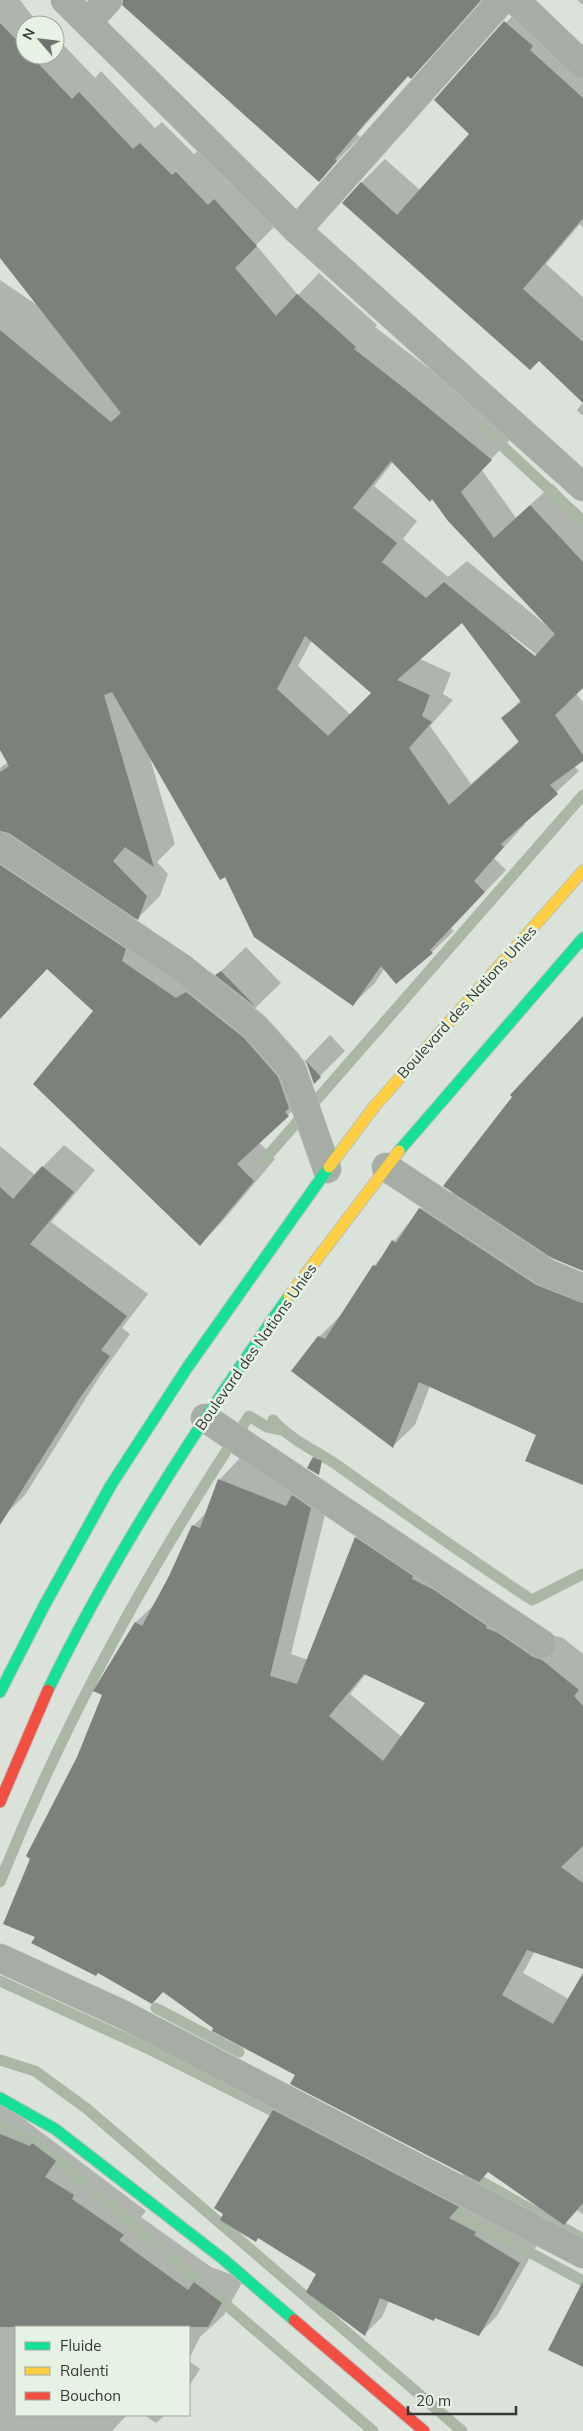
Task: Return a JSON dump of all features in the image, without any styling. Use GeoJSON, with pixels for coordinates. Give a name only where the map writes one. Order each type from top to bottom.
{"type":"FeatureCollection","features":[{"type":"Feature","properties":{"kind":"main road","name":"Boulevard des Nations Unies"},"geometry":{"type":"LineString","coordinates":[[0,1692],[44,1606],[111,1485],[214,1329],[301,1203],[374,1107],[583,871]]}},
{"type":"Feature","properties":{"kind":"main road","name":"Boulevard des Nations Unies"},"geometry":{"type":"LineString","coordinates":[[0,1802],[38,1710],[72,1645],[109,1576],[205,1418],[324,1249],[386,1167],[490,1042],[583,938]]}},
{"type":"Feature","properties":{"kind":"main road"},"geometry":{"type":"LineString","coordinates":[[0,2098],[55,2129],[223,2259],[424,2431]]}},
{"type":"Feature","properties":{"kind":"street"},"geometry":{"type":"LineString","coordinates":[[65,0],[89,21],[297,230],[583,487]]}},
{"type":"Feature","properties":{"kind":"street"},"geometry":{"type":"LineString","coordinates":[[89,21],[108,0]]}},
{"type":"Feature","properties":{"kind":"street"},"geometry":{"type":"LineString","coordinates":[[297,230],[502,0]]}},
{"type":"Feature","properties":{"kind":"street"},"geometry":{"type":"LineString","coordinates":[[515,0],[583,64]]}},
{"type":"Feature","properties":{"kind":"street"},"geometry":{"type":"LineString","coordinates":[[0,846],[182,968],[255,1027],[292,1069],[326,1169]]}},
{"type":"Feature","properties":{"kind":"street"},"geometry":{"type":"LineString","coordinates":[[386,1167],[545,1272],[583,1288]]}},
{"type":"Feature","properties":{"kind":"street"},"geometry":{"type":"LineString","coordinates":[[205,1418],[542,1644]]}},
{"type":"Feature","properties":{"kind":"street"},"geometry":{"type":"LineString","coordinates":[[0,1958],[124,2015],[583,2254]]}},
{"type":"Feature","properties":{"kind":"building"},"geometry":{"type":"Polygon","coordinates":[[[123,0],[481,0],[411,79],[408,76],[367,121],[335,159],[337,161],[319,182],[122,5],[123,0]]]}},
{"type":"Feature","properties":{"kind":"building"},"geometry":{"type":"Polygon","coordinates":[[[504,21],[533,46],[530,50],[583,98],[583,218],[523,289],[583,342],[583,403],[539,361],[530,370],[342,203],[361,182],[397,215],[469,134],[434,100],[504,21]]]}},
{"type":"Feature","properties":{"kind":"building"},"geometry":{"type":"Polygon","coordinates":[[[0,23],[15,39],[15,65],[40,65],[72,99],[79,92],[133,149],[140,143],[172,175],[176,172],[208,205],[214,199],[257,246],[235,268],[276,316],[297,294],[356,347],[354,349],[492,460],[461,492],[494,538],[530,505],[583,562],[583,688],[555,715],[583,755],[583,761],[550,785],[558,794],[501,844],[504,847],[474,881],[485,892],[430,950],[433,953],[396,984],[381,966],[353,1006],[254,937],[225,877],[220,880],[112,692],[104,695],[154,867],[125,847],[113,861],[147,896],[138,920],[9,833],[0,831],[0,772],[9,766],[0,750],[0,330],[111,422],[121,413],[0,258],[0,23]],[[391,461],[353,508],[397,543],[382,562],[426,598],[444,582],[535,656],[555,634],[448,521],[432,499],[430,502],[391,461]],[[462,623],[397,680],[430,695],[422,716],[432,722],[409,748],[449,805],[519,742],[501,718],[521,702],[462,623]],[[305,636],[277,689],[328,736],[371,693],[305,636]]]}},
{"type":"Feature","properties":{"kind":"building"},"geometry":{"type":"Polygon","coordinates":[[[0,865],[126,949],[122,961],[176,998],[186,992],[244,1038],[278,1077],[289,1108],[285,1112],[289,1116],[237,1164],[254,1181],[200,1246],[33,1084],[93,1011],[47,969],[0,1019],[0,865]]]}},
{"type":"Feature","properties":{"kind":"building"},"geometry":{"type":"Polygon","coordinates":[[[221,971],[257,1008],[215,975],[221,971]]]}},
{"type":"Feature","properties":{"kind":"building"},"geometry":{"type":"Polygon","coordinates":[[[583,1016],[583,1271],[552,1258],[443,1186],[512,1097],[510,1095],[583,1016]]]}},
{"type":"Feature","properties":{"kind":"building"},"geometry":{"type":"Polygon","coordinates":[[[304,1059],[321,1077],[314,1084],[307,1064],[304,1059]]]}},
{"type":"Feature","properties":{"kind":"building"},"geometry":{"type":"Polygon","coordinates":[[[42,1166],[74,1192],[30,1244],[127,1316],[101,1350],[110,1356],[79,1399],[0,1525],[0,1187],[13,1199],[42,1166]]]}},
{"type":"Feature","properties":{"kind":"building"},"geometry":{"type":"Polygon","coordinates":[[[419,1208],[536,1285],[583,1303],[583,1485],[525,1461],[536,1435],[419,1382],[393,1448],[291,1371],[318,1336],[325,1339],[373,1265],[376,1266],[392,1240],[396,1243],[419,1208]]]}},
{"type":"Feature","properties":{"kind":"building"},"geometry":{"type":"Polygon","coordinates":[[[313,1457],[322,1461],[319,1475],[307,1468],[313,1457]]]}},
{"type":"Feature","properties":{"kind":"building"},"geometry":{"type":"Polygon","coordinates":[[[218,1479],[286,1506],[292,1495],[311,1508],[270,1676],[297,1684],[355,1537],[413,1576],[412,1579],[434,1590],[487,1626],[486,1628],[498,1633],[533,1657],[542,1660],[579,1690],[574,1696],[583,1706],[583,1846],[561,1867],[583,1883],[583,1969],[527,1950],[502,1995],[553,2024],[583,1973],[583,2203],[564,2225],[488,2172],[479,2182],[290,2084],[295,2075],[212,2031],[213,2028],[163,1992],[152,2004],[98,1973],[96,1976],[31,1943],[35,1937],[3,1924],[30,1859],[26,1856],[77,1757],[102,1695],[93,1691],[135,1622],[142,1626],[169,1576],[192,1525],[200,1528],[218,1479]],[[364,1674],[329,1716],[383,1761],[425,1703],[364,1674]]]}},
{"type":"Feature","properties":{"kind":"building"},"geometry":{"type":"Polygon","coordinates":[[[273,2110],[459,2207],[449,2218],[476,2232],[474,2235],[520,2263],[479,2336],[435,2318],[434,2321],[380,2298],[365,2336],[306,2292],[316,2274],[258,2238],[256,2242],[220,2220],[223,2214],[214,2208],[273,2110]]]}},
{"type":"Feature","properties":{"kind":"building"},"geometry":{"type":"Polygon","coordinates":[[[0,2134],[30,2146],[32,2143],[56,2161],[45,2177],[74,2195],[72,2199],[124,2235],[119,2240],[188,2290],[194,2282],[222,2303],[208,2327],[0,2327],[0,2134]]]}},
{"type":"Feature","properties":{"kind":"building"},"geometry":{"type":"Polygon","coordinates":[[[583,2281],[583,2367],[548,2350],[583,2281]]]}},
{"type":"Feature","properties":{"kind":"waterway"},"geometry":{"type":"LineString","coordinates":[[483,428],[583,521]]}},
{"type":"Feature","properties":{"kind":"waterway"},"geometry":{"type":"LineString","coordinates":[[264,1160],[583,795]]}},
{"type":"Feature","properties":{"kind":"waterway"},"geometry":{"type":"LineString","coordinates":[[0,1882],[53,1760],[112,1643],[144,1585],[213,1472],[249,1416],[267,1427],[282,1430]]}},
{"type":"Feature","properties":{"kind":"waterway"},"geometry":{"type":"LineString","coordinates":[[273,1420],[298,1441],[335,1464],[532,1600],[583,1574]]}},
{"type":"Feature","properties":{"kind":"waterway"},"geometry":{"type":"LineString","coordinates":[[0,1981],[151,2050],[287,2118]]}},
{"type":"Feature","properties":{"kind":"waterway"},"geometry":{"type":"LineString","coordinates":[[156,2008],[239,2052]]}},
{"type":"Feature","properties":{"kind":"waterway"},"geometry":{"type":"LineString","coordinates":[[0,2060],[35,2071],[86,2108],[462,2431]]}},
{"type":"Feature","properties":{"kind":"waterway"},"geometry":{"type":"LineString","coordinates":[[0,2125],[32,2141],[48,2152],[373,2431]]}},
{"type":"Feature","properties":{"kind":"waterway"},"geometry":{"type":"LineString","coordinates":[[468,2174],[580,2237]]}},
{"type":"Feature","properties":{"kind":"waterway"},"geometry":{"type":"LineString","coordinates":[[443,2206],[583,2281]]}},
{"type":"Feature","properties":{"kind":"traffic: fast"},"geometry":{"type":"LineString","coordinates":[[399,1151],[583,938]]}},
{"type":"Feature","properties":{"kind":"traffic: fast"},"geometry":{"type":"LineString","coordinates":[[0,1692],[44,1606],[111,1485],[187,1368],[329,1167]]}},
{"type":"Feature","properties":{"kind":"traffic: fast"},"geometry":{"type":"LineString","coordinates":[[48,1690],[130,1538],[192,1439],[289,1296]]}},
{"type":"Feature","properties":{"kind":"traffic: fast"},"geometry":{"type":"LineString","coordinates":[[0,2098],[55,2129],[223,2259],[294,2320]]}},
{"type":"Feature","properties":{"kind":"traffic: slow"},"geometry":{"type":"LineString","coordinates":[[329,1167],[374,1107],[583,871]]}},
{"type":"Feature","properties":{"kind":"traffic: slow"},"geometry":{"type":"LineString","coordinates":[[289,1296],[399,1151]]}},
{"type":"Feature","properties":{"kind":"traffic: jam"},"geometry":{"type":"LineString","coordinates":[[0,1802],[48,1690]]}},
{"type":"Feature","properties":{"kind":"traffic: jam"},"geometry":{"type":"LineString","coordinates":[[294,2320],[424,2431]]}}]}
